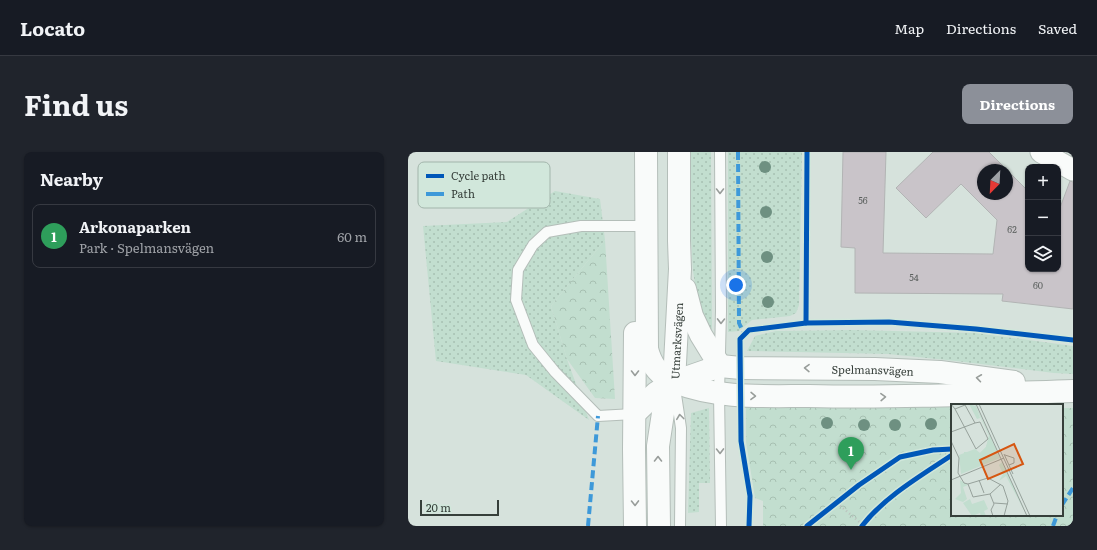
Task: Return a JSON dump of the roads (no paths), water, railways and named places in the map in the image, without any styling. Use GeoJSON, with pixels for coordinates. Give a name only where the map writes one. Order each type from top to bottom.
{"type":"FeatureCollection","features":[{"type":"Feature","properties":{"kind":"main road"},"geometry":{"type":"LineString","coordinates":[[635,526],[634,414],[638,152]]}},
{"type":"Feature","properties":{"kind":"main road"},"geometry":{"type":"LineString","coordinates":[[646,152],[647,349],[654,368],[659,373],[674,382]]}},
{"type":"Feature","properties":{"kind":"main road","name":"Utmarksvägen"},"geometry":{"type":"LineString","coordinates":[[659,526],[658,446],[665,400],[674,382],[680,269],[679,152]]}},
{"type":"Feature","properties":{"kind":"main road"},"geometry":{"type":"LineString","coordinates":[[680,269],[692,316],[701,336],[720,366]]}},
{"type":"Feature","properties":{"kind":"main road","name":"Spelmansvägen"},"geometry":{"type":"LineString","coordinates":[[634,414],[656,393],[674,382],[720,366],[741,368],[875,369],[940,372],[1073,391]]}},
{"type":"Feature","properties":{"kind":"main road","name":"Spelmansvägen"},"geometry":{"type":"LineString","coordinates":[[674,382],[719,394],[872,397],[1073,391]]}},
{"type":"Feature","properties":{"kind":"street"},"geometry":{"type":"LineString","coordinates":[[1041,152],[1073,170]]}},
{"type":"Feature","properties":{"kind":"lane"},"geometry":{"type":"LineString","coordinates":[[720,152],[719,394],[721,526]]}},
{"type":"Feature","properties":{"kind":"lane"},"geometry":{"type":"LineString","coordinates":[[634,414],[598,416],[555,372],[533,345],[516,300],[518,270],[533,244],[547,232],[581,226],[636,226]]}},
{"type":"Feature","properties":{"kind":"lane"},"geometry":{"type":"LineString","coordinates":[[674,382],[681,428],[680,526]]}},
{"type":"Feature","properties":{"kind":"place","name":"Arkonaparken"},"geometry":{"type":"Point","coordinates":[851,470]}}]}
